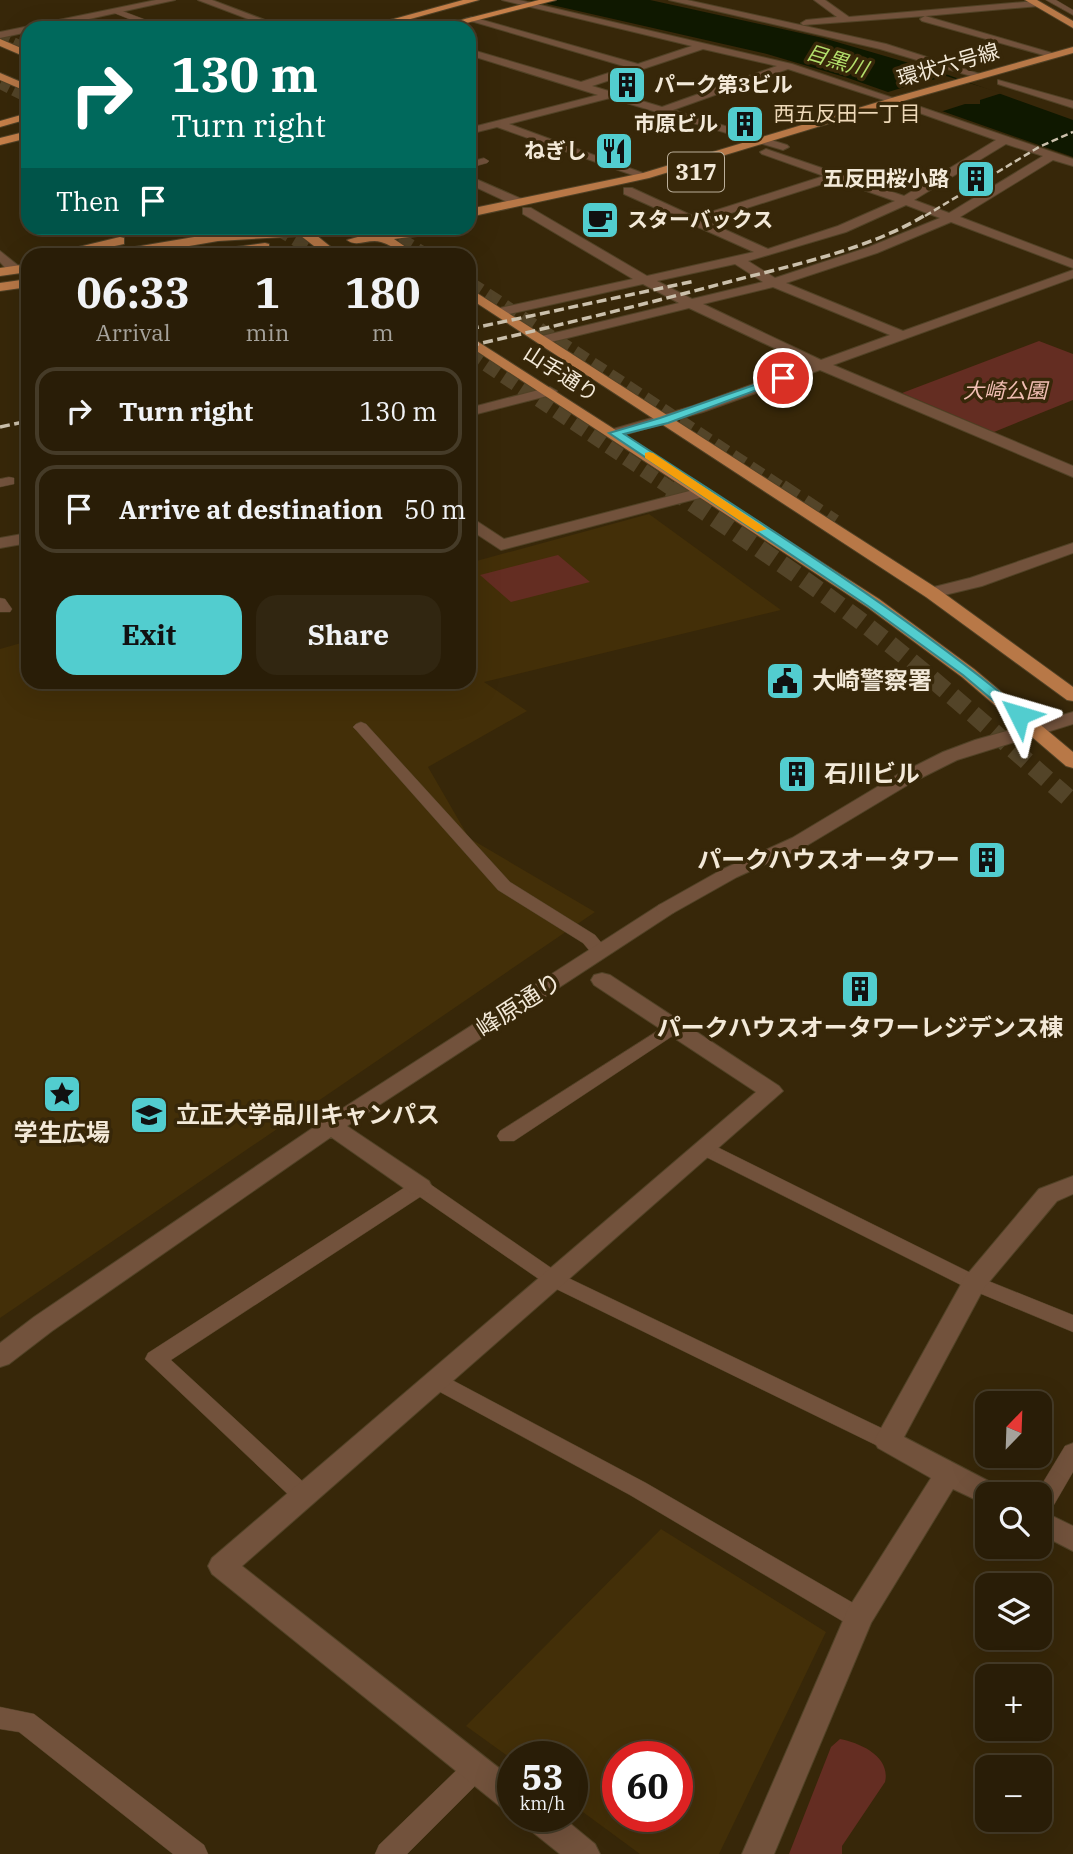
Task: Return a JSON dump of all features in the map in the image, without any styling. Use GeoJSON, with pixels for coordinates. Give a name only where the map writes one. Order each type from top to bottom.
{"type":"FeatureCollection","features":[{"type":"Feature","properties":{"kind":"highway"},"geometry":{"type":"LineString","coordinates":[[393,21],[474,0]]}},
{"type":"Feature","properties":{"kind":"highway"},"geometry":{"type":"LineString","coordinates":[[461,21],[551,0]]}},
{"type":"Feature","properties":{"kind":"highway"},"geometry":{"type":"LineString","coordinates":[[0,124],[21,118]]}},
{"type":"Feature","properties":{"kind":"highway"},"geometry":{"type":"LineString","coordinates":[[0,142],[21,136]]}},
{"type":"Feature","properties":{"kind":"main road"},"geometry":{"type":"LineString","coordinates":[[1033,2],[1073,25]]}},
{"type":"Feature","properties":{"kind":"main road"},"geometry":{"type":"LineString","coordinates":[[0,42],[21,52]]}},
{"type":"Feature","properties":{"kind":"main road","name":"環状六号線"},"geometry":{"type":"LineString","coordinates":[[476,212],[628,191],[896,99],[1073,50]]}},
{"type":"Feature","properties":{"kind":"main road","name":"環状六号線"},"geometry":{"type":"LineString","coordinates":[[476,221],[764,146],[783,147],[1073,62]]}},
{"type":"Feature","properties":{"kind":"main road"},"geometry":{"type":"LineString","coordinates":[[1,77],[21,86]]}},
{"type":"Feature","properties":{"kind":"main road"},"geometry":{"type":"LineString","coordinates":[[88,248],[156,235]]}},
{"type":"Feature","properties":{"kind":"main road"},"geometry":{"type":"LineString","coordinates":[[153,248],[238,235]]}},
{"type":"Feature","properties":{"kind":"main road"},"geometry":{"type":"LineString","coordinates":[[309,235],[326,248]]}},
{"type":"Feature","properties":{"kind":"main road"},"geometry":{"type":"LineString","coordinates":[[380,235],[401,248]]}},
{"type":"Feature","properties":{"kind":"main road"},"geometry":{"type":"LineString","coordinates":[[268,248],[398,235]]}},
{"type":"Feature","properties":{"kind":"main road"},"geometry":{"type":"LineString","coordinates":[[0,272],[21,269]]}},
{"type":"Feature","properties":{"kind":"main road"},"geometry":{"type":"LineString","coordinates":[[0,287],[21,284]]}},
{"type":"Feature","properties":{"kind":"main road","name":"山手通り"},"geometry":{"type":"LineString","coordinates":[[476,297],[932,593],[1073,696]]}},
{"type":"Feature","properties":{"kind":"main road","name":"山手通り"},"geometry":{"type":"LineString","coordinates":[[476,344],[705,492],[930,643],[1073,762]]}},
{"type":"Feature","properties":{"kind":"street"},"geometry":{"type":"LineString","coordinates":[[68,21],[148,2],[170,0]]}},
{"type":"Feature","properties":{"kind":"street"},"geometry":{"type":"LineString","coordinates":[[203,0],[262,21]]}},
{"type":"Feature","properties":{"kind":"street"},"geometry":{"type":"LineString","coordinates":[[507,0],[788,66],[896,99]]}},
{"type":"Feature","properties":{"kind":"street"},"geometry":{"type":"LineString","coordinates":[[674,0],[882,46],[975,77]]}},
{"type":"Feature","properties":{"kind":"street"},"geometry":{"type":"LineString","coordinates":[[819,0],[847,20]]}},
{"type":"Feature","properties":{"kind":"street"},"geometry":{"type":"LineString","coordinates":[[925,0],[944,12]]}},
{"type":"Feature","properties":{"kind":"street"},"geometry":{"type":"LineString","coordinates":[[783,25],[1033,2]]}},
{"type":"Feature","properties":{"kind":"street"},"geometry":{"type":"LineString","coordinates":[[911,15],[1054,55]]}},
{"type":"Feature","properties":{"kind":"street"},"geometry":{"type":"LineString","coordinates":[[469,19],[638,67]]}},
{"type":"Feature","properties":{"kind":"street"},"geometry":{"type":"LineString","coordinates":[[0,35],[21,30]]}},
{"type":"Feature","properties":{"kind":"street"},"geometry":{"type":"LineString","coordinates":[[584,85],[705,45]]}},
{"type":"Feature","properties":{"kind":"street"},"geometry":{"type":"LineString","coordinates":[[476,53],[663,110],[1073,264]]}},
{"type":"Feature","properties":{"kind":"street"},"geometry":{"type":"LineString","coordinates":[[663,110],[788,66]]}},
{"type":"Feature","properties":{"kind":"street"},"geometry":{"type":"LineString","coordinates":[[998,83],[1073,105]]}},
{"type":"Feature","properties":{"kind":"street"},"geometry":{"type":"LineString","coordinates":[[476,129],[613,94]]}},
{"type":"Feature","properties":{"kind":"street"},"geometry":{"type":"LineString","coordinates":[[917,107],[1073,163]]}},
{"type":"Feature","properties":{"kind":"street"},"geometry":{"type":"LineString","coordinates":[[476,119],[645,176]]}},
{"type":"Feature","properties":{"kind":"street"},"geometry":{"type":"LineString","coordinates":[[500,312],[739,261],[842,229],[906,201],[916,192],[1006,139]]}},
{"type":"Feature","properties":{"kind":"street"},"geometry":{"type":"LineString","coordinates":[[543,340],[774,283],[873,250],[948,219],[1051,156]]}},
{"type":"Feature","properties":{"kind":"street"},"geometry":{"type":"LineString","coordinates":[[697,220],[836,176]]}},
{"type":"Feature","properties":{"kind":"street"},"geometry":{"type":"LineString","coordinates":[[476,184],[523,207],[644,281],[690,304],[820,364],[1073,472]]}},
{"type":"Feature","properties":{"kind":"street"},"geometry":{"type":"LineString","coordinates":[[628,191],[767,253]]}},
{"type":"Feature","properties":{"kind":"street"},"geometry":{"type":"LineString","coordinates":[[0,255],[21,269]]}},
{"type":"Feature","properties":{"kind":"street"},"geometry":{"type":"LineString","coordinates":[[739,261],[774,283],[901,335]]}},
{"type":"Feature","properties":{"kind":"street"},"geometry":{"type":"LineString","coordinates":[[615,433],[664,420],[1073,274]]}},
{"type":"Feature","properties":{"kind":"street"},"geometry":{"type":"LineString","coordinates":[[476,410],[550,391]]}},
{"type":"Feature","properties":{"kind":"street"},"geometry":{"type":"LineString","coordinates":[[476,527],[501,545],[705,492]]}},
{"type":"Feature","properties":{"kind":"street"},"geometry":{"type":"LineString","coordinates":[[0,543],[21,539]]}},
{"type":"Feature","properties":{"kind":"street"},"geometry":{"type":"LineString","coordinates":[[932,593],[976,582],[1073,548]]}},
{"type":"Feature","properties":{"kind":"street","name":"峰原通り"},"geometry":{"type":"LineString","coordinates":[[0,1357],[43,1324],[331,1126],[666,909],[730,873],[799,842],[904,779],[950,756],[1073,718]]}},
{"type":"Feature","properties":{"kind":"street"},"geometry":{"type":"LineString","coordinates":[[497,1786],[222,1566],[771,1091],[602,981]]}},
{"type":"Feature","properties":{"kind":"street"},"geometry":{"type":"LineString","coordinates":[[331,1126],[420,1187]]}},
{"type":"Feature","properties":{"kind":"street"},"geometry":{"type":"LineString","coordinates":[[975,1488],[888,1441],[974,1283],[1048,1195],[1073,1184]]}},
{"type":"Feature","properties":{"kind":"street"},"geometry":{"type":"LineString","coordinates":[[758,1854],[858,1618],[948,1474]]}},
{"type":"Feature","properties":{"kind":"street"},"geometry":{"type":"LineString","coordinates":[[1052,1528],[1073,1540]]}},
{"type":"Feature","properties":{"kind":"street"},"geometry":{"type":"LineString","coordinates":[[556,1832],[584,1854]]}},
{"type":"Feature","properties":{"kind":"lane"},"geometry":{"type":"LineString","coordinates":[[1050,0],[1073,13]]}},
{"type":"Feature","properties":{"kind":"lane"},"geometry":{"type":"LineString","coordinates":[[117,11],[142,21]]}},
{"type":"Feature","properties":{"kind":"lane"},"geometry":{"type":"LineString","coordinates":[[476,163],[484,161]]}},
{"type":"Feature","properties":{"kind":"lane"},"geometry":{"type":"LineString","coordinates":[[361,727],[504,886],[589,939],[600,952]]}},
{"type":"Feature","properties":{"kind":"lane"},"geometry":{"type":"LineString","coordinates":[[507,1136],[673,1027]]}},
{"type":"Feature","properties":{"kind":"lane"},"geometry":{"type":"LineString","coordinates":[[705,1148],[974,1283],[1073,1324]]}},
{"type":"Feature","properties":{"kind":"lane"},"geometry":{"type":"LineString","coordinates":[[303,1495],[156,1359],[420,1187],[553,1279],[888,1441]]}},
{"type":"Feature","properties":{"kind":"lane"},"geometry":{"type":"LineString","coordinates":[[437,1380],[638,1489],[858,1618]]}},
{"type":"Feature","properties":{"kind":"lane"},"geometry":{"type":"LineString","coordinates":[[1052,1488],[1073,1452]]}},
{"type":"Feature","properties":{"kind":"lane"},"geometry":{"type":"LineString","coordinates":[[0,1718],[25,1722],[194,1854]]}},
{"type":"Feature","properties":{"kind":"lane"},"geometry":{"type":"LineString","coordinates":[[389,1854],[475,1769]]}},
{"type":"Feature","properties":{"kind":"shaded area","name":"立正大学品川キャンパス"},"geometry":{"type":"Polygon","coordinates":[[[649,514],[781,610],[484,682],[527,711],[428,767],[469,838],[595,912],[0,1318],[0,649],[21,643],[21,689],[476,689],[476,561],[649,514]]]}},
{"type":"Feature","properties":{"kind":"shaded area"},"geometry":{"type":"Polygon","coordinates":[[[661,1529],[826,1632],[719,1854],[640,1854],[610,1832],[693,1832],[693,1741],[602,1741],[602,1826],[588,1816],[588,1741],[497,1741],[497,1748],[466,1726],[661,1529]]]}},
{"type":"Feature","properties":{"kind":"green space","name":"大崎公園"},"geometry":{"type":"Polygon","coordinates":[[[1039,341],[1073,354],[1073,400],[994,432],[902,393],[1039,341]]]}},
{"type":"Feature","properties":{"kind":"green space"},"geometry":{"type":"Polygon","coordinates":[[[558,555],[590,582],[511,602],[480,575],[558,555]]]}},
{"type":"Feature","properties":{"kind":"green space"},"geometry":{"type":"Polygon","coordinates":[[[840,1739],[857,1744],[879,1758],[886,1773],[885,1782],[842,1846],[842,1854],[789,1854],[831,1747],[840,1739]]]}},
{"type":"Feature","properties":{"kind":"water","name":"目黒川"},"geometry":{"type":"Polygon","coordinates":[[[530,0],[650,0],[823,38],[940,72],[1073,120],[1073,157],[848,78],[767,54],[530,0]]]}},
{"type":"Feature","properties":{"kind":"pier"},"geometry":{"type":"Polygon","coordinates":[[[946,76],[1002,93],[980,100],[980,104],[965,104],[940,112],[885,93],[911,85],[914,81],[925,82],[946,76]]]}},
{"type":"Feature","properties":{"kind":"tunnel"},"geometry":{"type":"LineString","coordinates":[[0,36],[21,46]]}},
{"type":"Feature","properties":{"kind":"tunnel"},"geometry":{"type":"LineString","coordinates":[[0,84],[21,94]]}},
{"type":"Feature","properties":{"kind":"tunnel"},"geometry":{"type":"LineString","coordinates":[[289,235],[311,248]]}},
{"type":"Feature","properties":{"kind":"tunnel"},"geometry":{"type":"LineString","coordinates":[[392,235],[414,248]]}},
{"type":"Feature","properties":{"kind":"tunnel"},"geometry":{"type":"LineString","coordinates":[[476,288],[784,490]]}},
{"type":"Feature","properties":{"kind":"tunnel"},"geometry":{"type":"LineString","coordinates":[[476,358],[673,490]]}},
{"type":"Feature","properties":{"kind":"tunnel"},"geometry":{"type":"LineString","coordinates":[[670,488],[854,616],[938,684],[1073,802]]}},
{"type":"Feature","properties":{"kind":"tunnel"},"geometry":{"type":"LineString","coordinates":[[781,488],[834,523]]}},
{"type":"Feature","properties":{"kind":"railway"},"geometry":{"type":"LineString","coordinates":[[925,216],[1039,147],[1073,132]]}},
{"type":"Feature","properties":{"kind":"railway"},"geometry":{"type":"LineString","coordinates":[[476,344],[807,262],[882,237],[927,214]]}},
{"type":"Feature","properties":{"kind":"railway"},"geometry":{"type":"LineString","coordinates":[[476,328],[695,281]]}},
{"type":"Feature","properties":{"kind":"railway"},"geometry":{"type":"LineString","coordinates":[[0,427],[21,422]]}},
{"type":"Feature","properties":{"kind":"slow traffic"},"geometry":{"type":"LineString","coordinates":[[649,455],[761,529]]}},
{"type":"Feature","properties":{"kind":"place","name":"パーク第3ビル"},"geometry":{"type":"Point","coordinates":[627,85]}},
{"type":"Feature","properties":{"kind":"place","name":"市原ビル"},"geometry":{"type":"Point","coordinates":[745,124]}},
{"type":"Feature","properties":{"kind":"place","name":"ねぎし"},"geometry":{"type":"Point","coordinates":[614,151]}},
{"type":"Feature","properties":{"kind":"place","name":"五反田桜小路"},"geometry":{"type":"Point","coordinates":[976,179]}},
{"type":"Feature","properties":{"kind":"place","name":"スターバックス"},"geometry":{"type":"Point","coordinates":[600,220]}},
{"type":"Feature","properties":{"kind":"place","name":"大崎警察署"},"geometry":{"type":"Point","coordinates":[785,681]}},
{"type":"Feature","properties":{"kind":"place","name":"石川ビル"},"geometry":{"type":"Point","coordinates":[797,774]}},
{"type":"Feature","properties":{"kind":"place","name":"パークハウスオータワー"},"geometry":{"type":"Point","coordinates":[987,860]}},
{"type":"Feature","properties":{"kind":"place","name":"パークハウスオータワーレジデンス棟"},"geometry":{"type":"Point","coordinates":[860,989]}},
{"type":"Feature","properties":{"kind":"place","name":"学生広場"},"geometry":{"type":"Point","coordinates":[62,1094]}},
{"type":"Feature","properties":{"kind":"place","name":"立正大学品川キャンパス"},"geometry":{"type":"Point","coordinates":[149,1115]}},
{"type":"Feature","properties":{"kind":"district","name":"西五反田一丁目"},"geometry":{"type":"Point","coordinates":[847,114]}},
{"type":"Feature","properties":{"kind":"route"},"geometry":{"type":"LineString","coordinates":[[783,378],[698,409],[615,433],[873,603],[930,643],[1019,715]]}}]}
